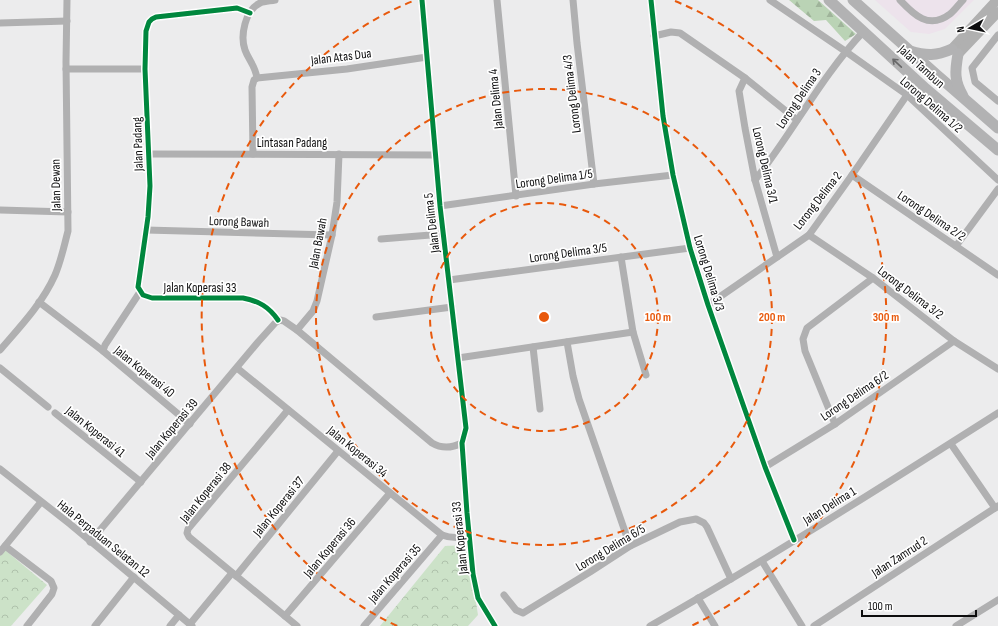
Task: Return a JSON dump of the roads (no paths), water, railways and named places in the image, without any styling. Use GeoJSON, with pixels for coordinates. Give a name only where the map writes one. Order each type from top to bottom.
{"type":"FeatureCollection","features":[{"type":"Feature","properties":{"kind":"main road","name":"Jalan Tambun"},"geometry":{"type":"LineString","coordinates":[[829,0],[918,82],[998,150]]}},
{"type":"Feature","properties":{"kind":"main road","name":"Jalan Tambun"},"geometry":{"type":"LineString","coordinates":[[853,0],[998,128]]}},
{"type":"Feature","properties":{"kind":"main road"},"geometry":{"type":"LineString","coordinates":[[966,101],[956,80],[955,52],[997,0]]}},
{"type":"Feature","properties":{"kind":"main road"},"geometry":{"type":"LineString","coordinates":[[910,51],[920,54],[955,52],[998,12]]}},
{"type":"Feature","properties":{"kind":"street","name":"Jalan Dewan"},"geometry":{"type":"LineString","coordinates":[[0,350],[40,302],[55,275],[68,231],[66,69],[67,0]]}},
{"type":"Feature","properties":{"kind":"street"},"geometry":{"type":"LineString","coordinates":[[253,154],[252,87],[254,80],[257,78],[254,66],[245,50],[243,42],[244,32],[250,13],[259,3],[275,0]]}},
{"type":"Feature","properties":{"kind":"street","name":"Jalan Delima 5"},"geometry":{"type":"LineString","coordinates":[[422,0],[440,206],[466,428],[462,443]]}},
{"type":"Feature","properties":{"kind":"street","name":"Jalan Delima 4"},"geometry":{"type":"LineString","coordinates":[[497,0],[516,196]]}},
{"type":"Feature","properties":{"kind":"street","name":"Lorong Delima 4/3"},"geometry":{"type":"LineString","coordinates":[[573,0],[594,184]]}},
{"type":"Feature","properties":{"kind":"street","name":"Lorong Delima 3/3"},"geometry":{"type":"LineString","coordinates":[[651,0],[662,116],[673,175],[690,248],[708,305],[765,467],[794,540]]}},
{"type":"Feature","properties":{"kind":"street","name":"Lorong Delima 1/2"},"geometry":{"type":"LineString","coordinates":[[770,0],[846,51],[907,95],[998,180]]}},
{"type":"Feature","properties":{"kind":"street"},"geometry":{"type":"LineString","coordinates":[[900,0],[917,17],[928,21],[939,20],[950,14],[963,0]]}},
{"type":"Feature","properties":{"kind":"street","name":"Jalan Padang"},"geometry":{"type":"LineString","coordinates":[[140,292],[138,283],[146,230],[150,186],[145,69],[146,32],[149,22],[156,17],[237,8],[250,13]]}},
{"type":"Feature","properties":{"kind":"street"},"geometry":{"type":"LineString","coordinates":[[0,23],[67,21]]}},
{"type":"Feature","properties":{"kind":"street"},"geometry":{"type":"LineString","coordinates":[[654,36],[671,32],[680,34],[745,78],[797,120]]}},
{"type":"Feature","properties":{"kind":"street","name":"Lorong Delima 3"},"geometry":{"type":"LineString","coordinates":[[755,180],[775,154],[846,51],[863,32]]}},
{"type":"Feature","properties":{"kind":"street"},"geometry":{"type":"LineString","coordinates":[[998,35],[972,68],[975,82],[998,102]]}},
{"type":"Feature","properties":{"kind":"street","name":"Jalan Atas Dua"},"geometry":{"type":"LineString","coordinates":[[257,78],[348,69],[427,57]]}},
{"type":"Feature","properties":{"kind":"street"},"geometry":{"type":"LineString","coordinates":[[66,69],[145,69]]}},
{"type":"Feature","properties":{"kind":"street","name":"Lorong Delima 3/1"},"geometry":{"type":"LineString","coordinates":[[745,78],[739,91],[755,180],[777,257]]}},
{"type":"Feature","properties":{"kind":"street","name":"Lorong Delima 2"},"geometry":{"type":"LineString","coordinates":[[708,305],[809,236],[907,95],[918,82]]}},
{"type":"Feature","properties":{"kind":"street","name":"Lintasan Padang"},"geometry":{"type":"LineString","coordinates":[[149,154],[435,155]]}},
{"type":"Feature","properties":{"kind":"street","name":"Jalan Bawah"},"geometry":{"type":"LineString","coordinates":[[297,330],[313,311],[317,301],[332,235],[337,202],[339,154]]}},
{"type":"Feature","properties":{"kind":"street","name":"Lorong Delima 1/5"},"geometry":{"type":"LineString","coordinates":[[440,206],[594,184],[673,175]]}},
{"type":"Feature","properties":{"kind":"street","name":"Lorong Delima 2/2"},"geometry":{"type":"LineString","coordinates":[[852,175],[998,275]]}},
{"type":"Feature","properties":{"kind":"street"},"geometry":{"type":"LineString","coordinates":[[956,246],[998,189]]}},
{"type":"Feature","properties":{"kind":"street"},"geometry":{"type":"LineString","coordinates":[[0,210],[68,212]]}},
{"type":"Feature","properties":{"kind":"street","name":"Lorong Bawah"},"geometry":{"type":"LineString","coordinates":[[146,230],[332,235]]}},
{"type":"Feature","properties":{"kind":"street"},"geometry":{"type":"LineString","coordinates":[[381,239],[443,234]]}},
{"type":"Feature","properties":{"kind":"street","name":"Lorong Delima 3/2"},"geometry":{"type":"LineString","coordinates":[[809,236],[873,278],[954,341],[998,369]]}},
{"type":"Feature","properties":{"kind":"street","name":"Lorong Delima 3/5"},"geometry":{"type":"LineString","coordinates":[[449,280],[690,248]]}},
{"type":"Feature","properties":{"kind":"street"},"geometry":{"type":"LineString","coordinates":[[621,257],[633,332],[646,375]]}},
{"type":"Feature","properties":{"kind":"street"},"geometry":{"type":"LineString","coordinates":[[835,424],[805,351],[803,339],[807,328],[873,278]]}},
{"type":"Feature","properties":{"kind":"street","name":"Jalan Koperasi 33"},"geometry":{"type":"LineString","coordinates":[[140,292],[143,295],[152,298],[243,298],[265,306],[278,320],[282,320],[297,330],[436,446],[445,448],[462,443],[473,574],[478,598],[495,626]]}},
{"type":"Feature","properties":{"kind":"street","name":"Jalan Koperasi 40"},"geometry":{"type":"LineString","coordinates":[[140,292],[105,345],[103,351],[190,424]]}},
{"type":"Feature","properties":{"kind":"street"},"geometry":{"type":"LineString","coordinates":[[40,302],[103,351]]}},
{"type":"Feature","properties":{"kind":"street"},"geometry":{"type":"LineString","coordinates":[[376,317],[452,307]]}},
{"type":"Feature","properties":{"kind":"street","name":"Jalan Koperasi 39"},"geometry":{"type":"LineString","coordinates":[[90,542],[278,320]]}},
{"type":"Feature","properties":{"kind":"street"},"geometry":{"type":"LineString","coordinates":[[458,358],[633,332]]}},
{"type":"Feature","properties":{"kind":"street","name":"Lorong Delima 6/2"},"geometry":{"type":"LineString","coordinates":[[765,467],[835,424],[954,341]]}},
{"type":"Feature","properties":{"kind":"street"},"geometry":{"type":"LineString","coordinates":[[567,342],[579,399],[630,546]]}},
{"type":"Feature","properties":{"kind":"street"},"geometry":{"type":"LineString","coordinates":[[533,347],[540,409]]}},
{"type":"Feature","properties":{"kind":"street"},"geometry":{"type":"LineString","coordinates":[[0,368],[48,407]]}},
{"type":"Feature","properties":{"kind":"street","name":"Jalan Koperasi 34"},"geometry":{"type":"LineString","coordinates":[[237,368],[442,535]]}},
{"type":"Feature","properties":{"kind":"street","name":"Jalan Koperasi 38"},"geometry":{"type":"LineString","coordinates":[[288,410],[187,531],[189,537],[297,626]]}},
{"type":"Feature","properties":{"kind":"street","name":"Jalan Koperasi 41"},"geometry":{"type":"LineString","coordinates":[[55,413],[141,482]]}},
{"type":"Feature","properties":{"kind":"street","name":"Jalan Delima 1"},"geometry":{"type":"LineString","coordinates":[[650,626],[762,561],[951,444],[998,413]]}},
{"type":"Feature","properties":{"kind":"street"},"geometry":{"type":"LineString","coordinates":[[951,444],[997,507]]}},
{"type":"Feature","properties":{"kind":"street","name":"Jalan Koperasi 37"},"geometry":{"type":"LineString","coordinates":[[191,625],[338,451]]}},
{"type":"Feature","properties":{"kind":"street","name":"Hala Perpaduan Selatan 12"},"geometry":{"type":"LineString","coordinates":[[0,469],[191,625]]}},
{"type":"Feature","properties":{"kind":"street","name":"Jalan Koperasi 36"},"geometry":{"type":"LineString","coordinates":[[285,616],[390,493]]}},
{"type":"Feature","properties":{"kind":"street"},"geometry":{"type":"LineString","coordinates":[[27,626],[52,594],[54,588],[51,581],[2,549],[41,502]]}},
{"type":"Feature","properties":{"kind":"street","name":"Jalan Zamrud 2"},"geometry":{"type":"LineString","coordinates":[[814,626],[997,507]]}},
{"type":"Feature","properties":{"kind":"street","name":"Lorong Delima 6/5"},"geometry":{"type":"LineString","coordinates":[[504,595],[516,610],[522,613],[630,546],[680,522],[692,520],[700,520],[707,527],[731,579]]}},
{"type":"Feature","properties":{"kind":"street"},"geometry":{"type":"LineString","coordinates":[[442,535],[448,538],[469,536]]}},
{"type":"Feature","properties":{"kind":"street","name":"Jalan Koperasi 35"},"geometry":{"type":"LineString","coordinates":[[364,626],[442,535]]}},
{"type":"Feature","properties":{"kind":"street"},"geometry":{"type":"LineString","coordinates":[[762,561],[802,626]]}},
{"type":"Feature","properties":{"kind":"street"},"geometry":{"type":"LineString","coordinates":[[95,626],[134,577]]}},
{"type":"Feature","properties":{"kind":"street"},"geometry":{"type":"LineString","coordinates":[[698,598],[715,626]]}},
{"type":"Feature","properties":{"kind":"street"},"geometry":{"type":"LineString","coordinates":[[956,626],[998,600]]}},
{"type":"Feature","properties":{"kind":"street"},"geometry":{"type":"LineString","coordinates":[[170,626],[179,615]]}}]}
